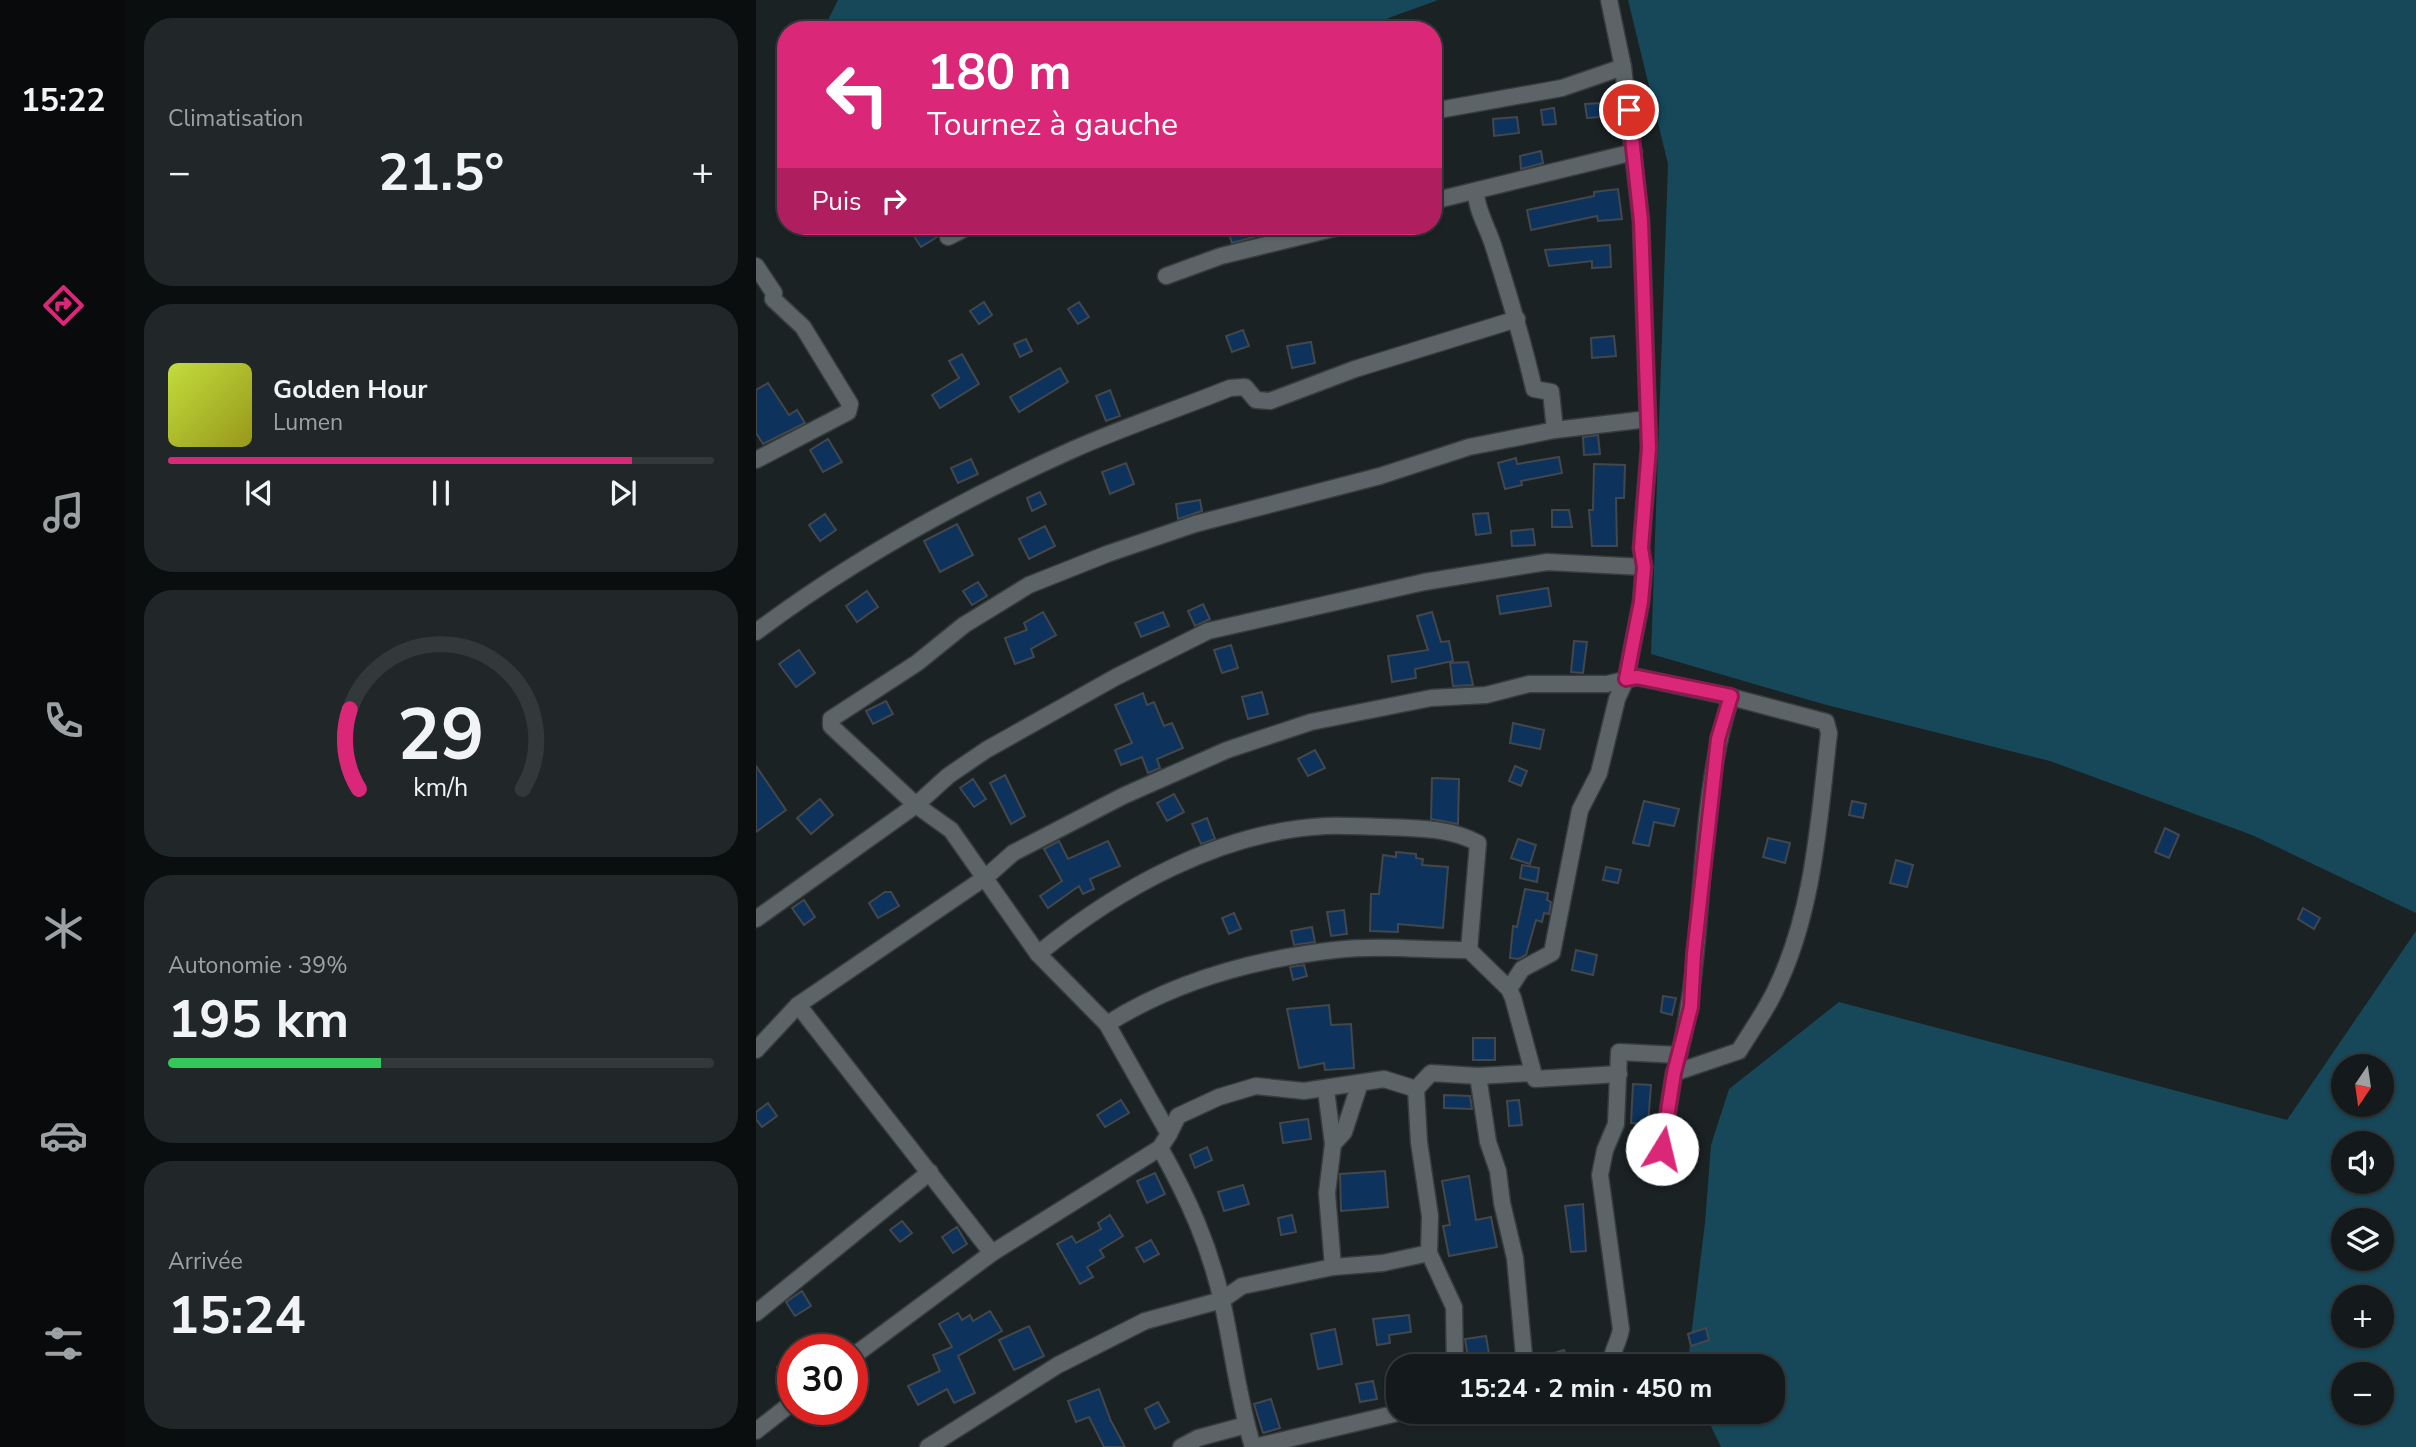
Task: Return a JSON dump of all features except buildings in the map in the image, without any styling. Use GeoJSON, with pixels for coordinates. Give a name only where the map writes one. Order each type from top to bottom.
{"type":"FeatureCollection","features":[{"type":"Feature","properties":{"kind":"street"},"geometry":{"type":"LineString","coordinates":[[1509,989],[1522,969],[1552,953],[1580,810],[1599,773],[1617,699],[1626,679],[1641,602],[1648,419],[1641,221],[1623,68],[1609,0]]}},
{"type":"Feature","properties":{"kind":"street"},"geometry":{"type":"LineString","coordinates":[[1442,109],[1562,88],[1623,68]]}},
{"type":"Feature","properties":{"kind":"street"},"geometry":{"type":"LineString","coordinates":[[1442,199],[1634,152]]}},
{"type":"Feature","properties":{"kind":"street"},"geometry":{"type":"LineString","coordinates":[[1476,192],[1477,203],[1488,227],[1517,319],[1534,389],[1551,392],[1555,430]]}},
{"type":"Feature","properties":{"kind":"street"},"geometry":{"type":"LineString","coordinates":[[948,237],[952,235]]}},
{"type":"Feature","properties":{"kind":"street"},"geometry":{"type":"LineString","coordinates":[[1166,276],[1221,256],[1307,235]]}},
{"type":"Feature","properties":{"kind":"street"},"geometry":{"type":"LineString","coordinates":[[756,266],[774,293],[773,299],[803,327],[850,404],[845,414],[756,460]]}},
{"type":"Feature","properties":{"kind":"street"},"geometry":{"type":"LineString","coordinates":[[756,632],[809,592],[948,513],[1073,450],[1230,388],[1245,387],[1255,400],[1270,401],[1355,369],[1517,319]]}},
{"type":"Feature","properties":{"kind":"street"},"geometry":{"type":"LineString","coordinates":[[1386,1416],[1254,1447],[1246,1425],[1222,1300],[1195,1210],[1165,1141],[1107,1024],[1038,954],[951,830],[916,805],[831,726],[831,719],[917,663],[964,625],[1029,584],[1195,524],[1380,476],[1469,447],[1555,430],[1648,419]]}},
{"type":"Feature","properties":{"kind":"street"},"geometry":{"type":"LineString","coordinates":[[756,919],[916,805],[948,776],[986,750],[1116,677],[1208,631],[1424,582],[1547,562],[1644,567]]}},
{"type":"Feature","properties":{"kind":"street"},"geometry":{"type":"LineString","coordinates":[[756,1051],[798,1005],[986,877],[1013,853],[1122,796],[1227,750],[1311,722],[1431,698],[1494,694],[1529,684],[1607,684],[1637,677],[1731,696],[1826,722],[1829,733],[1814,860],[1797,930],[1776,990],[1740,1051],[1674,1073]]}},
{"type":"Feature","properties":{"kind":"street"},"geometry":{"type":"LineString","coordinates":[[1662,1149],[1674,1073],[1691,1007],[1694,954],[1718,739],[1731,696]]}},
{"type":"Feature","properties":{"kind":"street"},"geometry":{"type":"LineString","coordinates":[[1038,954],[1071,926],[1152,878],[1243,841],[1325,826],[1418,828],[1465,836],[1478,843],[1469,950]]}},
{"type":"Feature","properties":{"kind":"street"},"geometry":{"type":"LineString","coordinates":[[1107,1024],[1138,1004],[1199,978],[1283,959],[1337,950],[1469,950],[1509,989],[1535,1079],[1619,1074]]}},
{"type":"Feature","properties":{"kind":"street"},"geometry":{"type":"LineString","coordinates":[[798,1005],[992,1253]]}},
{"type":"Feature","properties":{"kind":"street"},"geometry":{"type":"LineString","coordinates":[[1611,1354],[1619,1340],[1621,1329],[1600,1175],[1605,1150],[1616,1124],[1619,1052],[1679,1055]]}},
{"type":"Feature","properties":{"kind":"street"},"geometry":{"type":"LineString","coordinates":[[1455,1354],[1454,1307],[1429,1253],[1430,1216],[1419,1142],[1416,1089],[1431,1073],[1478,1076],[1532,1073]]}},
{"type":"Feature","properties":{"kind":"street"},"geometry":{"type":"LineString","coordinates":[[1478,1076],[1488,1142],[1499,1171],[1502,1203],[1515,1258],[1524,1354]]}},
{"type":"Feature","properties":{"kind":"street"},"geometry":{"type":"LineString","coordinates":[[868,1345],[992,1253],[1165,1141],[1178,1116],[1219,1097],[1256,1086],[1304,1091],[1326,1090],[1349,1082],[1384,1079],[1416,1089]]}},
{"type":"Feature","properties":{"kind":"street"},"geometry":{"type":"LineString","coordinates":[[1333,1144],[1345,1132],[1360,1083]]}},
{"type":"Feature","properties":{"kind":"street"},"geometry":{"type":"LineString","coordinates":[[1326,1090],[1333,1144],[1327,1193],[1333,1267]]}},
{"type":"Feature","properties":{"kind":"street"},"geometry":{"type":"LineString","coordinates":[[756,1313],[930,1172]]}},
{"type":"Feature","properties":{"kind":"street"},"geometry":{"type":"LineString","coordinates":[[928,1447],[1058,1365],[1145,1321],[1222,1300],[1242,1286],[1333,1267],[1383,1262],[1429,1253]]}},
{"type":"Feature","properties":{"kind":"street"},"geometry":{"type":"LineString","coordinates":[[756,1431],[777,1415]]}},
{"type":"Feature","properties":{"kind":"street"},"geometry":{"type":"LineString","coordinates":[[1181,1447],[1198,1438],[1246,1425]]}},
{"type":"Feature","properties":{"kind":"shaded area"},"geometry":{"type":"Polygon","coordinates":[[[838,0],[1438,0],[1381,21],[828,21],[838,0]]]}},
{"type":"Feature","properties":{"kind":"shaded area"},"geometry":{"type":"Polygon","coordinates":[[[1628,0],[2416,0],[2416,913],[2252,835],[2050,761],[1823,704],[1651,654],[1668,164],[1628,0]]]}},
{"type":"Feature","properties":{"kind":"shaded area"},"geometry":{"type":"Polygon","coordinates":[[[2416,931],[2416,1447],[1721,1447],[1710,1424],[1785,1424],[1785,1354],[1689,1354],[1705,1223],[1711,1145],[1729,1089],[1839,1002],[2287,1120],[2331,1056],[2331,1117],[2394,1117],[2394,1054],[2332,1054],[2416,931]]]}},
{"type":"Feature","properties":{"kind":"route"},"geometry":{"type":"LineString","coordinates":[[1629,110],[1641,221],[1649,448],[1641,548],[1644,567],[1641,602],[1626,679],[1637,677],[1731,696],[1718,739],[1694,954],[1691,1007],[1674,1073],[1662,1149]]}}]}
